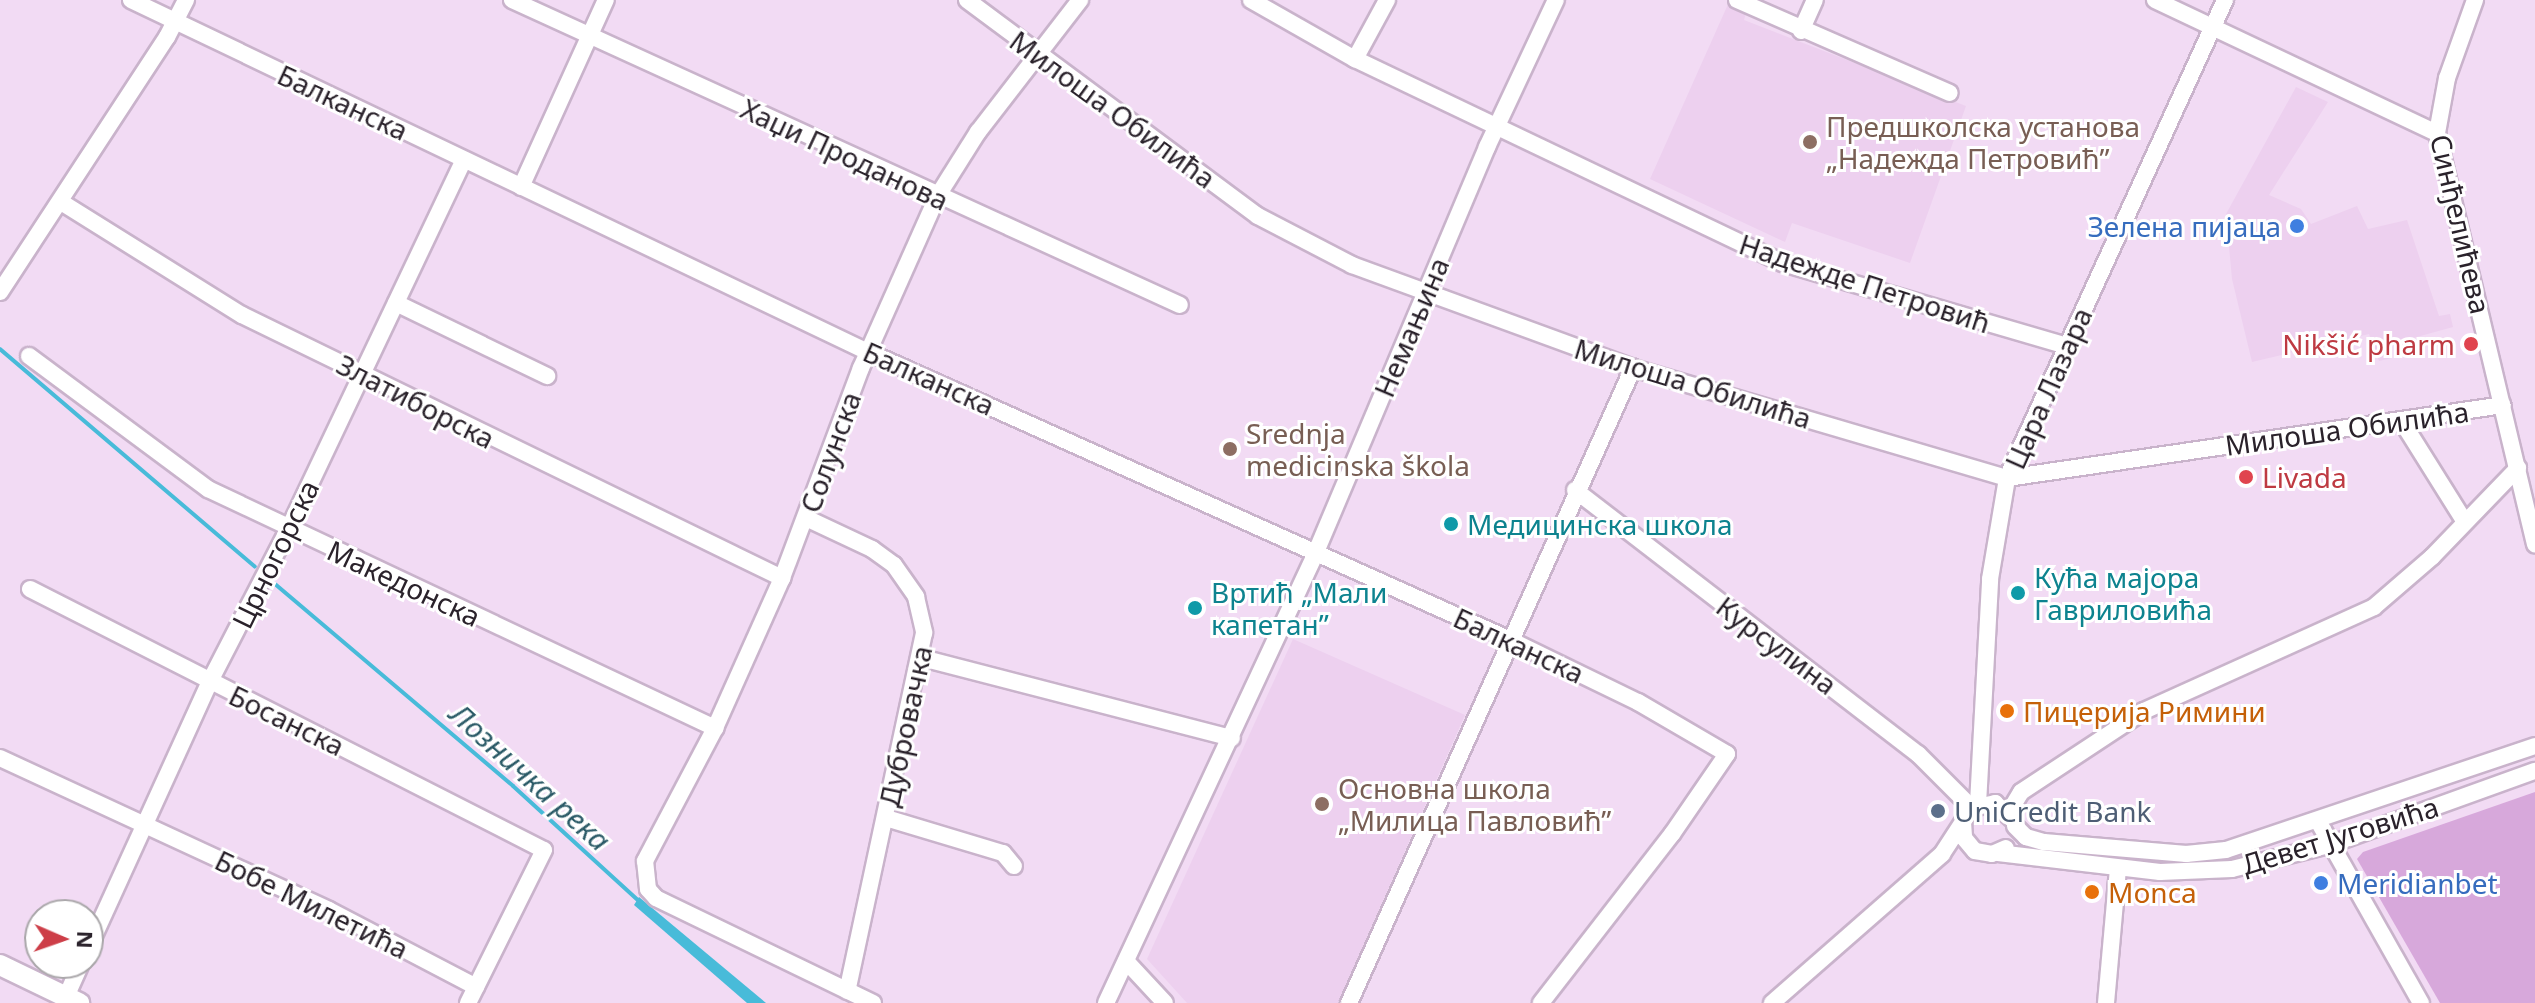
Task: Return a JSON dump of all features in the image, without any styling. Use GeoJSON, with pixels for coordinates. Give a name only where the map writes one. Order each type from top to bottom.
{"type":"FeatureCollection","features":[{"type":"Feature","properties":{"kind":"main road"},"geometry":{"type":"LineString","coordinates":[[0,965],[72,1000]]}},
{"type":"Feature","properties":{"kind":"street","name":"Балканска"},"geometry":{"type":"LineString","coordinates":[[131,0],[868,352],[1508,639],[1638,702],[1727,754],[1672,834],[1541,1003]]}},
{"type":"Feature","properties":{"kind":"street"},"geometry":{"type":"LineString","coordinates":[[0,292],[176,23],[186,0]]}},
{"type":"Feature","properties":{"kind":"street","name":"Хаџи Проданова"},"geometry":{"type":"LineString","coordinates":[[512,0],[937,197],[1180,305]]}},
{"type":"Feature","properties":{"kind":"street"},"geometry":{"type":"LineString","coordinates":[[521,187],[606,0]]}},
{"type":"Feature","properties":{"kind":"street","name":"Милоша Обилића"},"geometry":{"type":"LineString","coordinates":[[967,0],[1258,216],[1352,265],[1633,368],[2007,478],[2503,405]]}},
{"type":"Feature","properties":{"kind":"street","name":"Солунска"},"geometry":{"type":"LineString","coordinates":[[847,991],[656,898],[646,883],[645,861],[715,728],[782,578],[868,352],[937,197],[1037,54],[1080,0]]}},
{"type":"Feature","properties":{"kind":"street","name":"Надежде Петровић"},"geometry":{"type":"LineString","coordinates":[[1251,0],[1355,59],[1497,124],[1693,224],[1783,263],[2066,346]]}},
{"type":"Feature","properties":{"kind":"street"},"geometry":{"type":"LineString","coordinates":[[1355,59],[1387,0]]}},
{"type":"Feature","properties":{"kind":"street","name":"Немањина"},"geometry":{"type":"LineString","coordinates":[[1106,1003],[1316,552],[1497,124],[1556,0]]}},
{"type":"Feature","properties":{"kind":"street"},"geometry":{"type":"LineString","coordinates":[[1737,0],[1801,31],[1950,93]]}},
{"type":"Feature","properties":{"kind":"street"},"geometry":{"type":"LineString","coordinates":[[1801,31],[1815,0]]}},
{"type":"Feature","properties":{"kind":"street"},"geometry":{"type":"LineString","coordinates":[[2155,0],[2437,133]]}},
{"type":"Feature","properties":{"kind":"street","name":"Цара Лазара"},"geometry":{"type":"LineString","coordinates":[[1971,811],[1990,579],[2007,478],[2225,0]]}},
{"type":"Feature","properties":{"kind":"street","name":"Синђелићева"},"geometry":{"type":"LineString","coordinates":[[2475,0],[2447,78],[2437,133],[2535,544]]}},
{"type":"Feature","properties":{"kind":"street","name":"Црногорска"},"geometry":{"type":"LineString","coordinates":[[104,914],[209,683],[289,528],[464,160]]}},
{"type":"Feature","properties":{"kind":"street","name":"Златиборска"},"geometry":{"type":"LineString","coordinates":[[61,202],[242,315],[782,578]]}},
{"type":"Feature","properties":{"kind":"street"},"geometry":{"type":"LineString","coordinates":[[396,303],[547,376]]}},
{"type":"Feature","properties":{"kind":"street","name":"Македонска"},"geometry":{"type":"LineString","coordinates":[[29,356],[168,463],[289,528],[715,728]]}},
{"type":"Feature","properties":{"kind":"street"},"geometry":{"type":"LineString","coordinates":[[1349,1003],[1508,639],[1633,368]]}},
{"type":"Feature","properties":{"kind":"street"},"geometry":{"type":"LineString","coordinates":[[2401,420],[2465,522]]}},
{"type":"Feature","properties":{"kind":"street"},"geometry":{"type":"LineString","coordinates":[[1942,854],[1975,851],[1998,853],[2011,842],[2012,819],[2021,792],[2144,711],[2374,607],[2518,468]]}},
{"type":"Feature","properties":{"kind":"street","name":"Курсулина"},"geometry":{"type":"LineString","coordinates":[[1575,490],[1918,754],[1971,811]]}},
{"type":"Feature","properties":{"kind":"street","name":"Дубровачка"},"geometry":{"type":"LineString","coordinates":[[806,518],[872,549],[894,565],[922,615],[922,658],[847,991]]}},
{"type":"Feature","properties":{"kind":"street","name":"Босанска"},"geometry":{"type":"LineString","coordinates":[[30,589],[209,683],[544,850],[476,987]]}},
{"type":"Feature","properties":{"kind":"street"},"geometry":{"type":"LineString","coordinates":[[922,658],[1232,738]]}},
{"type":"Feature","properties":{"kind":"street","name":"Девет Југовића"},"geometry":{"type":"LineString","coordinates":[[2012,819],[2026,837],[2044,842],[2186,854],[2249,845],[2535,746]]}},
{"type":"Feature","properties":{"kind":"street","name":"Бобе Милетића"},"geometry":{"type":"LineString","coordinates":[[0,758],[329,910],[476,987]]}},
{"type":"Feature","properties":{"kind":"street","name":"Девет Југовића"},"geometry":{"type":"LineString","coordinates":[[1998,853],[2118,869],[2232,869],[2329,845],[2535,771]]}},
{"type":"Feature","properties":{"kind":"street"},"geometry":{"type":"LineString","coordinates":[[1772,1003],[1942,854],[1971,811],[1995,803],[2012,819]]}},
{"type":"Feature","properties":{"kind":"street"},"geometry":{"type":"LineString","coordinates":[[1971,811],[1964,838],[1975,851]]}},
{"type":"Feature","properties":{"kind":"street"},"geometry":{"type":"LineString","coordinates":[[886,818],[1003,853],[1014,866]]}},
{"type":"Feature","properties":{"kind":"street"},"geometry":{"type":"LineString","coordinates":[[2318,821],[2421,1003]]}},
{"type":"Feature","properties":{"kind":"street"},"geometry":{"type":"LineString","coordinates":[[2107,996],[2118,869]]}},
{"type":"Feature","properties":{"kind":"street"},"geometry":{"type":"LineString","coordinates":[[1126,961],[1165,1003]]}},
{"type":"Feature","properties":{"kind":"street"},"geometry":{"type":"LineString","coordinates":[[72,1000],[77,979]]}},
{"type":"Feature","properties":{"kind":"street"},"geometry":{"type":"LineString","coordinates":[[468,1003],[476,987]]}},
{"type":"Feature","properties":{"kind":"street"},"geometry":{"type":"LineString","coordinates":[[847,991],[873,1003]]}},
{"type":"Feature","properties":{"kind":"shaded area","name":"Предшколска установа „Надежда Петровић”"},"geometry":{"type":"Polygon","coordinates":[[[1729,2],[1747,10],[1744,20],[1966,106],[1910,263],[1792,223],[1785,242],[1650,179],[1729,2]]]}},
{"type":"Feature","properties":{"kind":"shaded area","name":"Зелена пијаца"},"geometry":{"type":"Polygon","coordinates":[[[2296,87],[2328,102],[2269,195],[2301,209],[2311,224],[2357,206],[2368,229],[2407,220],[2439,316],[2450,314],[2453,327],[2388,345],[2392,358],[2379,361],[2369,334],[2252,362],[2232,279],[2226,214],[2296,87]]]}},
{"type":"Feature","properties":{"kind":"shaded area","name":"Основна школа „Милица Павловић”"},"geometry":{"type":"Polygon","coordinates":[[[1293,639],[1465,715],[1338,1003],[1187,1003],[1147,959],[1293,639]]]}},
{"type":"Feature","properties":{"kind":"shaded area"},"geometry":{"type":"Polygon","coordinates":[[[2535,792],[2535,1003],[2440,1003],[2357,859],[2363,852],[2535,792]]]}},
{"type":"Feature","properties":{"kind":"water"},"geometry":{"type":"Polygon","coordinates":[[[639,897],[766,1003],[747,1003],[634,905],[639,897]]]}},
{"type":"Feature","properties":{"kind":"waterway","name":"Лозничка река"},"geometry":{"type":"LineString","coordinates":[[0,349],[255,567]]}},
{"type":"Feature","properties":{"kind":"waterway","name":"Лозничка река"},"geometry":{"type":"LineString","coordinates":[[275,584],[513,786],[641,903]]}},
{"type":"Feature","properties":{"kind":"place","name":"Предшколска установа „Надежда Петровић”"},"geometry":{"type":"Point","coordinates":[1810,142]}},
{"type":"Feature","properties":{"kind":"place","name":"Зелена пијаца"},"geometry":{"type":"Point","coordinates":[2297,226]}},
{"type":"Feature","properties":{"kind":"place","name":"Nikšić pharm"},"geometry":{"type":"Point","coordinates":[2471,344]}},
{"type":"Feature","properties":{"kind":"place","name":"Srednja medicinska škola"},"geometry":{"type":"Point","coordinates":[1230,449]}},
{"type":"Feature","properties":{"kind":"place","name":"Livada"},"geometry":{"type":"Point","coordinates":[2246,477]}},
{"type":"Feature","properties":{"kind":"place","name":"Медицинска школа"},"geometry":{"type":"Point","coordinates":[1451,524]}},
{"type":"Feature","properties":{"kind":"place","name":"Кућа мајора Гавриловића"},"geometry":{"type":"Point","coordinates":[2018,593]}},
{"type":"Feature","properties":{"kind":"place","name":"Вртић „Мали капетан”"},"geometry":{"type":"Point","coordinates":[1195,608]}},
{"type":"Feature","properties":{"kind":"place","name":"Пицерија Римини"},"geometry":{"type":"Point","coordinates":[2007,711]}},
{"type":"Feature","properties":{"kind":"place","name":"Основна школа „Милица Павловић”"},"geometry":{"type":"Point","coordinates":[1322,804]}},
{"type":"Feature","properties":{"kind":"place","name":"UniCredit Bank"},"geometry":{"type":"Point","coordinates":[1938,811]}},
{"type":"Feature","properties":{"kind":"place","name":"Meridianbet"},"geometry":{"type":"Point","coordinates":[2321,883]}},
{"type":"Feature","properties":{"kind":"place","name":"Monca"},"geometry":{"type":"Point","coordinates":[2092,892]}}]}
